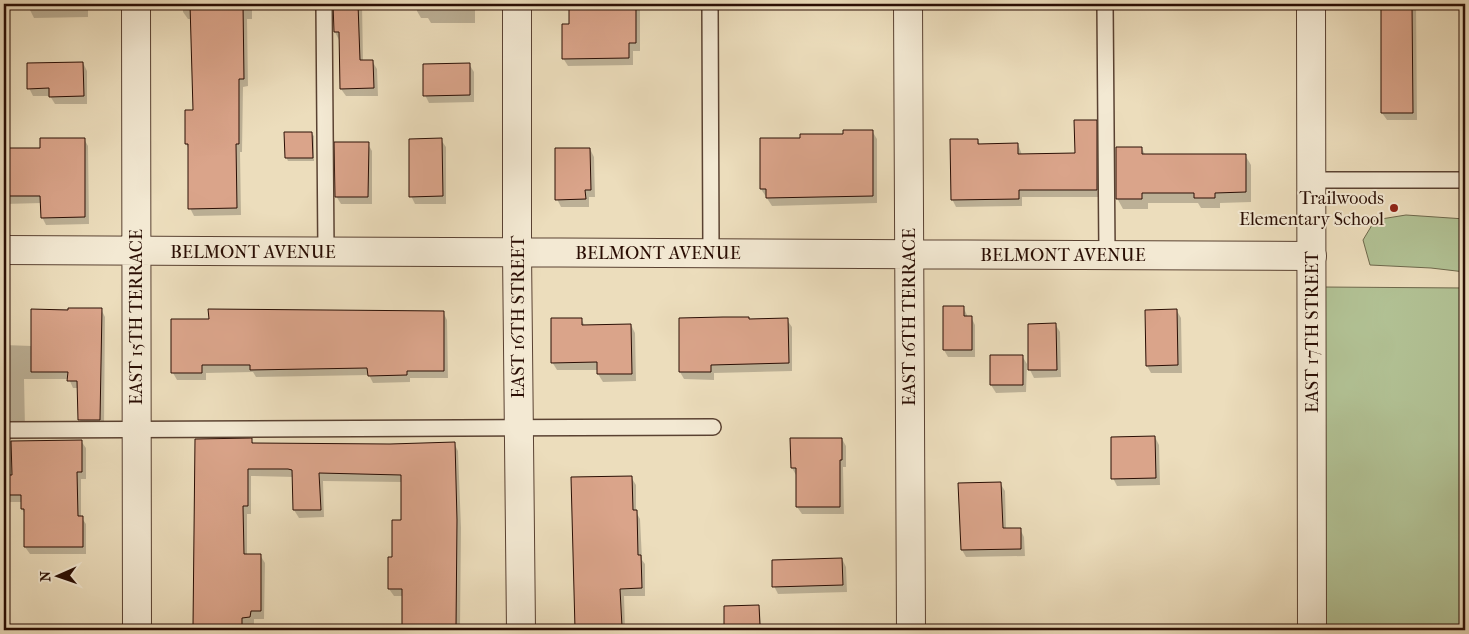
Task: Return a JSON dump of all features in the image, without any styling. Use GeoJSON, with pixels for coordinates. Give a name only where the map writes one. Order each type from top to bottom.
{"type":"FeatureCollection","features":[{"type":"Feature","properties":{"kind":"street","name":"EAST 15TH TERRACE"},"geometry":{"type":"LineString","coordinates":[[136,4],[137,630]]}},
{"type":"Feature","properties":{"kind":"street","name":"EAST 16TH STREET"},"geometry":{"type":"LineString","coordinates":[[517,4],[517,252],[521,630]]}},
{"type":"Feature","properties":{"kind":"street","name":"EAST 16TH TERRACE"},"geometry":{"type":"LineString","coordinates":[[908,4],[911,630]]}},
{"type":"Feature","properties":{"kind":"street","name":"EAST 17TH STREET"},"geometry":{"type":"LineString","coordinates":[[1311,4],[1312,630]]}},
{"type":"Feature","properties":{"kind":"street","name":"BELMONT AVENUE"},"geometry":{"type":"LineString","coordinates":[[4,250],[1312,256]]}},
{"type":"Feature","properties":{"kind":"lane"},"geometry":{"type":"LineString","coordinates":[[324,4],[326,252]]}},
{"type":"Feature","properties":{"kind":"lane"},"geometry":{"type":"LineString","coordinates":[[710,4],[711,253]]}},
{"type":"Feature","properties":{"kind":"lane"},"geometry":{"type":"LineString","coordinates":[[1105,4],[1107,255]]}},
{"type":"Feature","properties":{"kind":"lane"},"geometry":{"type":"LineString","coordinates":[[1312,180],[1465,180]]}},
{"type":"Feature","properties":{"kind":"lane"},"geometry":{"type":"LineString","coordinates":[[4,430],[712,427]]}},
{"type":"Feature","properties":{"kind":"green space"},"geometry":{"type":"Polygon","coordinates":[[[1406,215],[1465,219],[1465,272],[1370,265],[1363,240],[1375,220],[1406,215]]]}},
{"type":"Feature","properties":{"kind":"green space"},"geometry":{"type":"Polygon","coordinates":[[[1323,287],[1465,288],[1465,630],[1325,630],[1323,287]]]}},
{"type":"Feature","properties":{"kind":"building"},"geometry":{"type":"Polygon","coordinates":[[[190,4],[243,4],[244,79],[239,79],[239,144],[236,144],[237,208],[188,209],[188,144],[185,144],[185,110],[193,110],[190,4]]]}},
{"type":"Feature","properties":{"kind":"building"},"geometry":{"type":"Polygon","coordinates":[[[333,4],[358,4],[360,60],[373,60],[374,88],[340,89],[339,32],[334,32],[333,4]]]}},
{"type":"Feature","properties":{"kind":"building"},"geometry":{"type":"Polygon","coordinates":[[[569,4],[636,4],[636,43],[629,43],[629,58],[562,59],[562,24],[569,24],[569,4]]]}},
{"type":"Feature","properties":{"kind":"building"},"geometry":{"type":"Polygon","coordinates":[[[1381,4],[1412,4],[1413,113],[1381,113],[1381,4]]]}},
{"type":"Feature","properties":{"kind":"building"},"geometry":{"type":"Polygon","coordinates":[[[83,62],[84,96],[49,97],[49,88],[27,89],[27,63],[83,62]]]}},
{"type":"Feature","properties":{"kind":"building"},"geometry":{"type":"Polygon","coordinates":[[[470,63],[470,95],[423,96],[423,64],[470,63]]]}},
{"type":"Feature","properties":{"kind":"building"},"geometry":{"type":"Polygon","coordinates":[[[1074,120],[1097,120],[1097,190],[1019,190],[1019,199],[951,200],[950,139],[978,139],[978,144],[1018,143],[1018,154],[1075,153],[1074,120]]]}},
{"type":"Feature","properties":{"kind":"building"},"geometry":{"type":"Polygon","coordinates":[[[843,130],[873,130],[873,196],[766,198],[766,189],[760,189],[760,138],[800,138],[800,134],[843,134],[843,130]]]}},
{"type":"Feature","properties":{"kind":"building"},"geometry":{"type":"Polygon","coordinates":[[[284,132],[312,132],[313,158],[285,158],[284,132]]]}},
{"type":"Feature","properties":{"kind":"building"},"geometry":{"type":"Polygon","coordinates":[[[40,138],[85,138],[85,217],[41,218],[40,196],[4,196],[4,148],[40,148],[40,138]]]}},
{"type":"Feature","properties":{"kind":"building"},"geometry":{"type":"Polygon","coordinates":[[[442,138],[443,196],[409,197],[409,139],[442,138]]]}},
{"type":"Feature","properties":{"kind":"building"},"geometry":{"type":"Polygon","coordinates":[[[334,142],[369,142],[368,197],[335,197],[334,142]]]}},
{"type":"Feature","properties":{"kind":"building"},"geometry":{"type":"Polygon","coordinates":[[[1116,147],[1142,147],[1142,154],[1246,154],[1246,192],[1215,193],[1215,198],[1194,198],[1194,193],[1142,193],[1142,199],[1116,199],[1116,147]]]}},
{"type":"Feature","properties":{"kind":"building"},"geometry":{"type":"Polygon","coordinates":[[[555,148],[590,148],[591,190],[585,190],[586,199],[555,200],[555,148]]]}},
{"type":"Feature","properties":{"kind":"building"},"geometry":{"type":"Polygon","coordinates":[[[943,306],[964,306],[964,316],[972,316],[972,350],[943,350],[943,306]]]}},
{"type":"Feature","properties":{"kind":"building"},"geometry":{"type":"Polygon","coordinates":[[[68,308],[102,308],[100,420],[78,420],[77,381],[67,381],[68,372],[31,372],[31,309],[68,310],[68,308]]]}},
{"type":"Feature","properties":{"kind":"building"},"geometry":{"type":"Polygon","coordinates":[[[208,309],[444,311],[444,371],[407,371],[407,375],[368,376],[367,368],[250,370],[250,365],[202,365],[202,373],[171,373],[171,319],[209,319],[208,309]]]}},
{"type":"Feature","properties":{"kind":"building"},"geometry":{"type":"Polygon","coordinates":[[[1177,309],[1178,365],[1146,366],[1145,310],[1177,309]]]}},
{"type":"Feature","properties":{"kind":"building"},"geometry":{"type":"Polygon","coordinates":[[[749,317],[749,319],[788,318],[789,363],[711,365],[711,372],[679,372],[679,318],[749,317]]]}},
{"type":"Feature","properties":{"kind":"building"},"geometry":{"type":"Polygon","coordinates":[[[551,318],[582,318],[582,325],[631,324],[632,374],[597,374],[597,362],[551,363],[551,318]]]}},
{"type":"Feature","properties":{"kind":"building"},"geometry":{"type":"Polygon","coordinates":[[[1056,323],[1057,370],[1028,370],[1028,324],[1056,323]]]}},
{"type":"Feature","properties":{"kind":"building"},"geometry":{"type":"Polygon","coordinates":[[[990,355],[1023,355],[1023,385],[990,385],[990,355]]]}},
{"type":"Feature","properties":{"kind":"building"},"geometry":{"type":"Polygon","coordinates":[[[1155,436],[1156,478],[1111,479],[1111,437],[1155,436]]]}},
{"type":"Feature","properties":{"kind":"building"},"geometry":{"type":"Polygon","coordinates":[[[252,438],[252,443],[390,444],[455,442],[457,520],[456,628],[402,629],[402,589],[388,589],[388,557],[392,557],[392,520],[401,520],[401,475],[319,473],[321,510],[293,510],[292,470],[288,469],[248,469],[248,506],[243,506],[244,554],[261,554],[261,611],[251,611],[250,617],[242,618],[242,626],[193,626],[195,439],[252,438]]]}},
{"type":"Feature","properties":{"kind":"building"},"geometry":{"type":"Polygon","coordinates":[[[790,438],[842,438],[840,507],[796,507],[796,468],[791,468],[790,438]]]}},
{"type":"Feature","properties":{"kind":"building"},"geometry":{"type":"Polygon","coordinates":[[[82,440],[82,472],[77,472],[78,516],[83,516],[83,547],[24,547],[24,509],[21,509],[21,495],[4,495],[4,475],[12,475],[11,441],[82,440]]]}},
{"type":"Feature","properties":{"kind":"building"},"geometry":{"type":"Polygon","coordinates":[[[632,476],[633,510],[637,510],[638,555],[641,555],[642,588],[620,589],[622,627],[575,629],[571,477],[632,476]]]}},
{"type":"Feature","properties":{"kind":"building"},"geometry":{"type":"Polygon","coordinates":[[[1001,482],[1003,528],[1021,528],[1021,549],[961,550],[958,483],[1001,482]]]}},
{"type":"Feature","properties":{"kind":"building"},"geometry":{"type":"Polygon","coordinates":[[[842,558],[843,585],[772,587],[772,560],[842,558]]]}},
{"type":"Feature","properties":{"kind":"building"},"geometry":{"type":"Polygon","coordinates":[[[759,605],[760,626],[724,627],[724,606],[759,605]]]}},
{"type":"Feature","properties":{"kind":"place","name":"Trailwoods Elementary School"},"geometry":{"type":"Point","coordinates":[1394,208]}}]}
